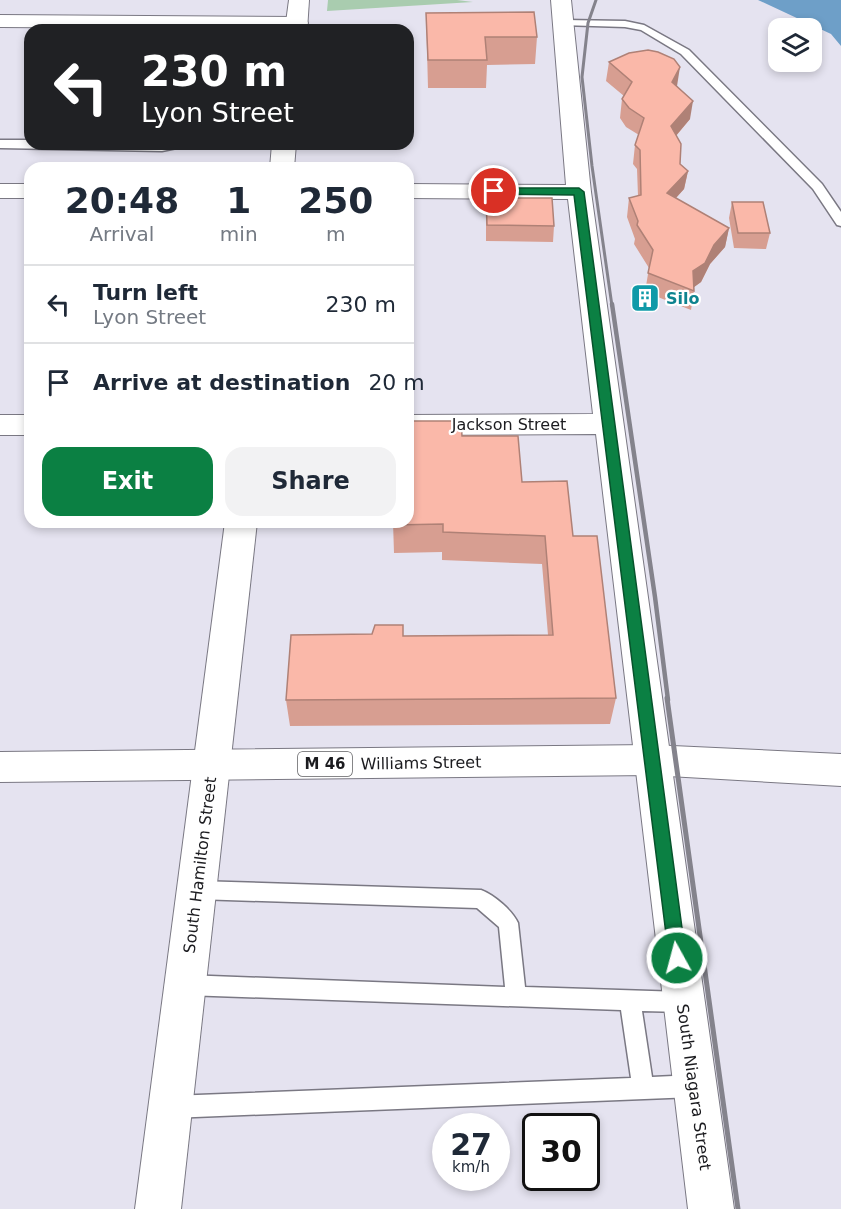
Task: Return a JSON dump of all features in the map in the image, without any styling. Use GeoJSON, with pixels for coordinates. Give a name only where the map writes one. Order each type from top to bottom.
{"type":"FeatureCollection","features":[{"type":"Feature","properties":{"kind":"main road"},"geometry":{"type":"LineString","coordinates":[[296,24],[299,0]]}},
{"type":"Feature","properties":{"kind":"main road","name":"South Niagara Street"},"geometry":{"type":"LineString","coordinates":[[561,0],[565,23],[579,192],[711,1209]]}},
{"type":"Feature","properties":{"kind":"main road"},"geometry":{"type":"LineString","coordinates":[[0,21],[80,24]]}},
{"type":"Feature","properties":{"kind":"main road"},"geometry":{"type":"LineString","coordinates":[[0,191],[24,191]]}},
{"type":"Feature","properties":{"kind":"main road"},"geometry":{"type":"LineString","coordinates":[[414,191],[579,192]]}},
{"type":"Feature","properties":{"kind":"main road","name":"Jackson Street"},"geometry":{"type":"LineString","coordinates":[[414,425],[610,424]]}},
{"type":"Feature","properties":{"kind":"main road"},"geometry":{"type":"LineString","coordinates":[[0,425],[24,425]]}},
{"type":"Feature","properties":{"kind":"main road","name":"South Hamilton Street"},"geometry":{"type":"LineString","coordinates":[[158,1209],[240,528]]}},
{"type":"Feature","properties":{"kind":"main road","name":"Williams Street"},"geometry":{"type":"LineString","coordinates":[[0,767],[651,760],[841,770]]}},
{"type":"Feature","properties":{"kind":"lane"},"geometry":{"type":"LineString","coordinates":[[565,23],[625,24],[644,28],[685,52],[818,187],[841,222]]}},
{"type":"Feature","properties":{"kind":"lane"},"geometry":{"type":"LineString","coordinates":[[0,144],[24,144]]}},
{"type":"Feature","properties":{"kind":"lane"},"geometry":{"type":"LineString","coordinates":[[196,890],[481,900],[508,923],[516,997]]}},
{"type":"Feature","properties":{"kind":"lane"},"geometry":{"type":"LineString","coordinates":[[185,985],[683,1002]]}},
{"type":"Feature","properties":{"kind":"lane"},"geometry":{"type":"LineString","coordinates":[[630,1001],[642,1086]]}},
{"type":"Feature","properties":{"kind":"lane"},"geometry":{"type":"LineString","coordinates":[[170,1107],[642,1086],[694,1086]]}},
{"type":"Feature","properties":{"kind":"green space"},"geometry":{"type":"Polygon","coordinates":[[[328,0],[457,0],[473,2],[327,11],[328,0]]]}},
{"type":"Feature","properties":{"kind":"water"},"geometry":{"type":"Polygon","coordinates":[[[758,0],[841,0],[841,46],[831,34],[822,30],[822,18],[797,18],[758,0]]]}},
{"type":"Feature","properties":{"kind":"building"},"geometry":{"type":"Polygon","coordinates":[[[534,12],[537,37],[485,37],[487,60],[428,60],[426,13],[534,12]]]}},
{"type":"Feature","properties":{"kind":"building"},"geometry":{"type":"Polygon","coordinates":[[[648,50],[674,59],[680,67],[672,82],[693,101],[671,126],[681,144],[680,164],[688,171],[667,193],[729,228],[714,245],[705,263],[693,271],[694,291],[648,273],[653,250],[637,225],[638,221],[629,198],[641,195],[640,150],[635,145],[644,118],[629,108],[622,99],[632,82],[609,62],[629,53],[648,50]]]}},
{"type":"Feature","properties":{"kind":"building"},"geometry":{"type":"Polygon","coordinates":[[[486,198],[552,198],[554,226],[487,225],[486,198]]]}},
{"type":"Feature","properties":{"kind":"building"},"geometry":{"type":"Polygon","coordinates":[[[732,202],[763,202],[770,233],[738,233],[732,202]]]}},
{"type":"Feature","properties":{"kind":"building"},"geometry":{"type":"Polygon","coordinates":[[[414,421],[461,421],[462,436],[518,436],[522,482],[567,481],[573,536],[597,536],[616,698],[286,700],[291,635],[372,634],[375,625],[403,625],[403,636],[553,635],[545,536],[443,532],[443,524],[414,525],[414,421]]]}},
{"type":"Feature","properties":{"kind":"railway"},"geometry":{"type":"LineString","coordinates":[[596,0],[588,23],[582,77],[612,306]]}},
{"type":"Feature","properties":{"kind":"railway"},"geometry":{"type":"LineString","coordinates":[[612,304],[668,700]]}},
{"type":"Feature","properties":{"kind":"railway"},"geometry":{"type":"LineString","coordinates":[[667,698],[738,1209]]}},
{"type":"Feature","properties":{"kind":"place","name":"Silo"},"geometry":{"type":"Point","coordinates":[645,298]}},
{"type":"Feature","properties":{"kind":"route"},"geometry":{"type":"LineString","coordinates":[[494,191],[579,192],[677,958]]}}]}
